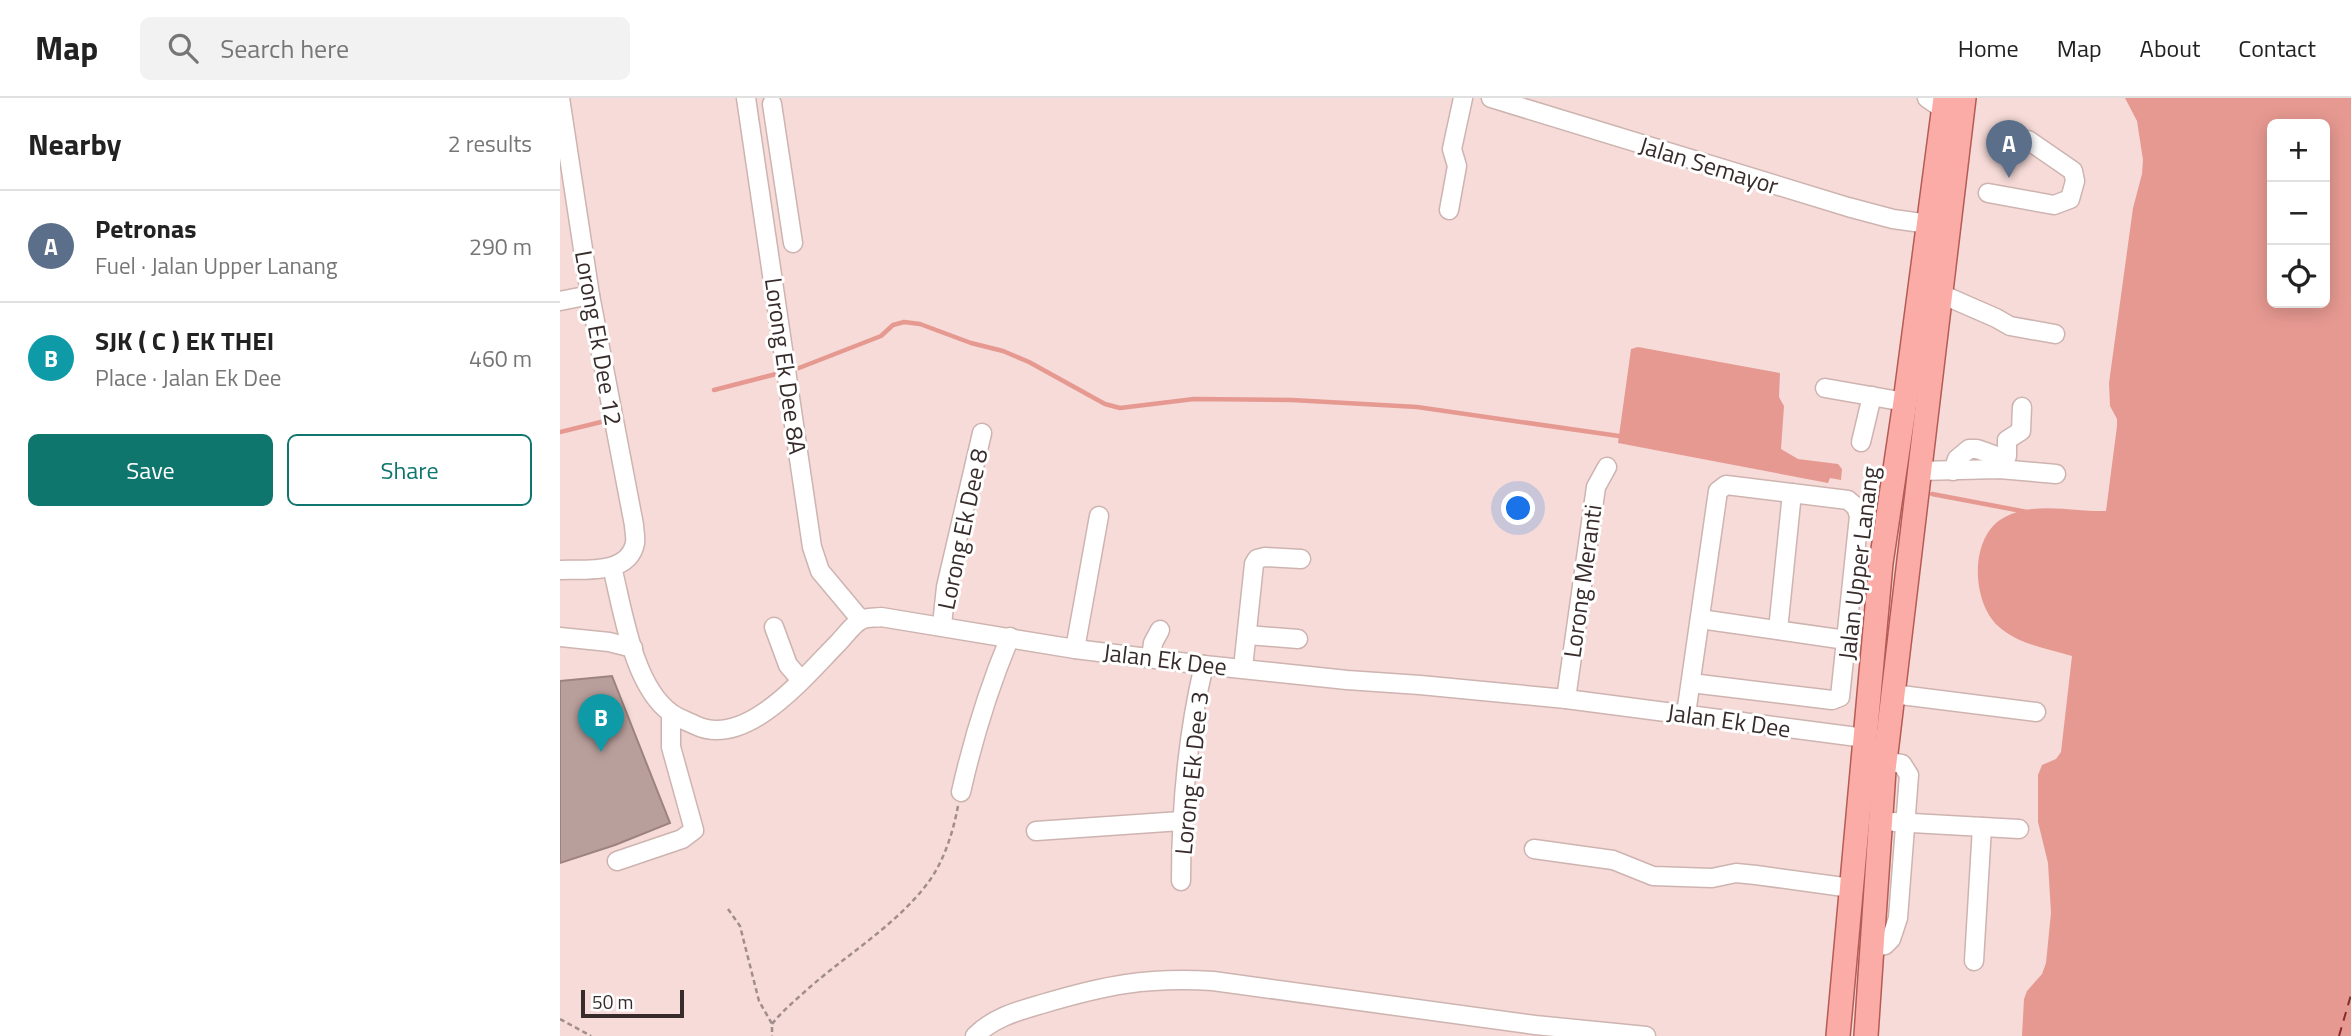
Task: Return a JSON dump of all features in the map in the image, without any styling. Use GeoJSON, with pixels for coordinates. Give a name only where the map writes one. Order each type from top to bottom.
{"type":"FeatureCollection","features":[{"type":"Feature","properties":{"kind":"main road","name":"Jalan Upper Lanang"},"geometry":{"type":"LineString","coordinates":[[1866,1036],[1880,821],[1893,694],[1964,98]]}},
{"type":"Feature","properties":{"kind":"main road","name":"Jalan Upper Lanang"},"geometry":{"type":"LineString","coordinates":[[1838,1036],[1881,563],[1929,224],[1938,102]]}},
{"type":"Feature","properties":{"kind":"street","name":"Lorong Ek Dee 12"},"geometry":{"type":"LineString","coordinates":[[561,98],[564,150],[634,525],[635,543],[626,561],[612,567]]}},
{"type":"Feature","properties":{"kind":"street","name":"Lorong Ek Dee 8A"},"geometry":{"type":"LineString","coordinates":[[746,98],[812,547],[820,571],[861,620]]}},
{"type":"Feature","properties":{"kind":"street"},"geometry":{"type":"LineString","coordinates":[[1449,211],[1457,166],[1452,149],[1463,98]]}},
{"type":"Feature","properties":{"kind":"street","name":"Jalan Semayor"},"geometry":{"type":"LineString","coordinates":[[1491,98],[1838,205],[1893,219],[1929,224]]}},
{"type":"Feature","properties":{"kind":"street"},"geometry":{"type":"LineString","coordinates":[[750,127],[773,112],[793,243]]}},
{"type":"Feature","properties":{"kind":"street"},"geometry":{"type":"LineString","coordinates":[[1988,193],[2054,205],[2070,199],[2075,181],[2073,171],[2028,139]]}},
{"type":"Feature","properties":{"kind":"street"},"geometry":{"type":"LineString","coordinates":[[766,229],[790,224]]}},
{"type":"Feature","properties":{"kind":"street"},"geometry":{"type":"LineString","coordinates":[[1941,294],[2010,326],[2055,334]]}},
{"type":"Feature","properties":{"kind":"street"},"geometry":{"type":"LineString","coordinates":[[560,301],[590,295]]}},
{"type":"Feature","properties":{"kind":"street"},"geometry":{"type":"LineString","coordinates":[[1825,388],[1905,402]]}},
{"type":"Feature","properties":{"kind":"street"},"geometry":{"type":"LineString","coordinates":[[1861,442],[1872,396]]}},
{"type":"Feature","properties":{"kind":"street"},"geometry":{"type":"LineString","coordinates":[[2002,464],[2008,449],[2007,440],[2021,431],[2022,407]]}},
{"type":"Feature","properties":{"kind":"street","name":"Lorong Ek Dee 8"},"geometry":{"type":"LineString","coordinates":[[942,625],[946,587],[982,433]]}},
{"type":"Feature","properties":{"kind":"street"},"geometry":{"type":"LineString","coordinates":[[1919,471],[1953,471],[2002,464],[2056,474]]}},
{"type":"Feature","properties":{"kind":"street","name":"Lorong Meranti"},"geometry":{"type":"LineString","coordinates":[[1566,699],[1595,487],[1607,467]]}},
{"type":"Feature","properties":{"kind":"street"},"geometry":{"type":"LineString","coordinates":[[1686,715],[1719,489],[1726,485],[1848,500],[1853,503],[1859,516],[1842,694],[1837,700],[1691,683]]}},
{"type":"Feature","properties":{"kind":"street"},"geometry":{"type":"LineString","coordinates":[[1778,630],[1792,493]]}},
{"type":"Feature","properties":{"kind":"street"},"geometry":{"type":"LineString","coordinates":[[1075,649],[1099,516]]}},
{"type":"Feature","properties":{"kind":"street"},"geometry":{"type":"LineString","coordinates":[[1243,668],[1254,564],[1257,559],[1265,557],[1301,559]]}},
{"type":"Feature","properties":{"kind":"street"},"geometry":{"type":"LineString","coordinates":[[1855,560],[1881,563]]}},
{"type":"Feature","properties":{"kind":"street"},"geometry":{"type":"LineString","coordinates":[[560,570],[612,567],[633,648],[646,683],[671,714],[714,732],[749,723],[801,680],[861,620]]}},
{"type":"Feature","properties":{"kind":"street","name":"Jalan Ek Dee"},"geometry":{"type":"LineString","coordinates":[[861,620],[881,617],[1075,649],[1204,665],[1566,699],[1865,738]]}},
{"type":"Feature","properties":{"kind":"street"},"geometry":{"type":"LineString","coordinates":[[1700,619],[1846,640]]}},
{"type":"Feature","properties":{"kind":"street"},"geometry":{"type":"LineString","coordinates":[[774,627],[788,665],[801,680]]}},
{"type":"Feature","properties":{"kind":"street"},"geometry":{"type":"LineString","coordinates":[[1151,658],[1153,643],[1160,630]]}},
{"type":"Feature","properties":{"kind":"street"},"geometry":{"type":"LineString","coordinates":[[1248,635],[1298,639]]}},
{"type":"Feature","properties":{"kind":"street"},"geometry":{"type":"LineString","coordinates":[[560,637],[609,642],[633,648]]}},
{"type":"Feature","properties":{"kind":"street"},"geometry":{"type":"LineString","coordinates":[[961,792],[993,677],[1010,637]]}},
{"type":"Feature","properties":{"kind":"street","name":"Lorong Ek Dee 3"},"geometry":{"type":"LineString","coordinates":[[1181,881],[1181,821],[1190,733],[1204,665]]}},
{"type":"Feature","properties":{"kind":"street"},"geometry":{"type":"LineString","coordinates":[[1893,694],[2036,712]]}},
{"type":"Feature","properties":{"kind":"street"},"geometry":{"type":"LineString","coordinates":[[617,861],[681,839],[694,830],[671,747],[671,714]]}},
{"type":"Feature","properties":{"kind":"street"},"geometry":{"type":"LineString","coordinates":[[1872,947],[1885,945],[1895,930],[1907,822],[1909,775],[1902,764],[1886,761]]}},
{"type":"Feature","properties":{"kind":"street"},"geometry":{"type":"LineString","coordinates":[[1036,831],[1181,821]]}},
{"type":"Feature","properties":{"kind":"street"},"geometry":{"type":"LineString","coordinates":[[1880,821],[2019,829]]}},
{"type":"Feature","properties":{"kind":"street"},"geometry":{"type":"LineString","coordinates":[[1973,961],[1982,827]]}},
{"type":"Feature","properties":{"kind":"street"},"geometry":{"type":"LineString","coordinates":[[1534,849],[1613,860],[1653,876],[1712,878],[1736,873],[1851,888]]}},
{"type":"Feature","properties":{"kind":"street"},"geometry":{"type":"LineString","coordinates":[[975,1036],[1001,1018],[1083,992],[1134,981],[1169,979],[1213,981],[1534,1031],[1646,1036]]}},
{"type":"Feature","properties":{"kind":"path"},"geometry":{"type":"LineString","coordinates":[[772,1024],[779,1014],[827,972],[899,914],[929,881],[953,829],[961,792]]}},
{"type":"Feature","properties":{"kind":"path"},"geometry":{"type":"LineString","coordinates":[[727,909],[740,926],[759,1001],[772,1024],[772,1036]]}},
{"type":"Feature","properties":{"kind":"path"},"geometry":{"type":"LineString","coordinates":[[560,1019],[591,1036]]}},
{"type":"Feature","properties":{"kind":"shaded area"},"geometry":{"type":"Polygon","coordinates":[[[2125,98],[2351,98],[2351,1036],[2022,1036],[2024,999],[2027,991],[2042,974],[2046,963],[2051,913],[2048,863],[2038,822],[2038,775],[2042,765],[2056,759],[2061,752],[2072,656],[2024,642],[1998,626],[1989,615],[1979,585],[1980,553],[1993,526],[2017,512],[2042,508],[2106,511],[2117,426],[2117,419],[2110,406],[2109,383],[2133,208],[2143,160],[2137,121],[2125,98]]]}},
{"type":"Feature","properties":{"kind":"shaded area"},"geometry":{"type":"Polygon","coordinates":[[[1638,347],[1780,373],[1779,397],[1784,406],[1781,449],[1798,459],[1838,464],[1842,469],[1841,480],[1830,478],[1828,483],[1618,443],[1631,349],[1638,347]]]}},
{"type":"Feature","properties":{"kind":"building"},"geometry":{"type":"Polygon","coordinates":[[[612,676],[670,823],[560,863],[560,681],[612,676]]]}},
{"type":"Feature","properties":{"kind":"waterway"},"geometry":{"type":"LineString","coordinates":[[799,368],[881,336],[893,325],[904,322],[920,324],[971,343],[1003,351],[1029,362],[1105,404],[1120,408],[1194,399],[1292,400],[1417,407],[1619,436]]}},
{"type":"Feature","properties":{"kind":"waterway"},"geometry":{"type":"LineString","coordinates":[[714,390],[776,374]]}},
{"type":"Feature","properties":{"kind":"waterway"},"geometry":{"type":"LineString","coordinates":[[560,432],[605,421]]}},
{"type":"Feature","properties":{"kind":"waterway"},"geometry":{"type":"LineString","coordinates":[[1932,494],[2027,512]]}},
{"type":"Feature","properties":{"kind":"ferry route"},"geometry":{"type":"LineString","coordinates":[[2339,1036],[2351,995]]}},
{"type":"Feature","properties":{"kind":"place","name":"Petronas"},"geometry":{"type":"Point","coordinates":[2009,178]}},
{"type":"Feature","properties":{"kind":"place","name":"SJK ( C ) EK THEI"},"geometry":{"type":"Point","coordinates":[601,752]}}]}
